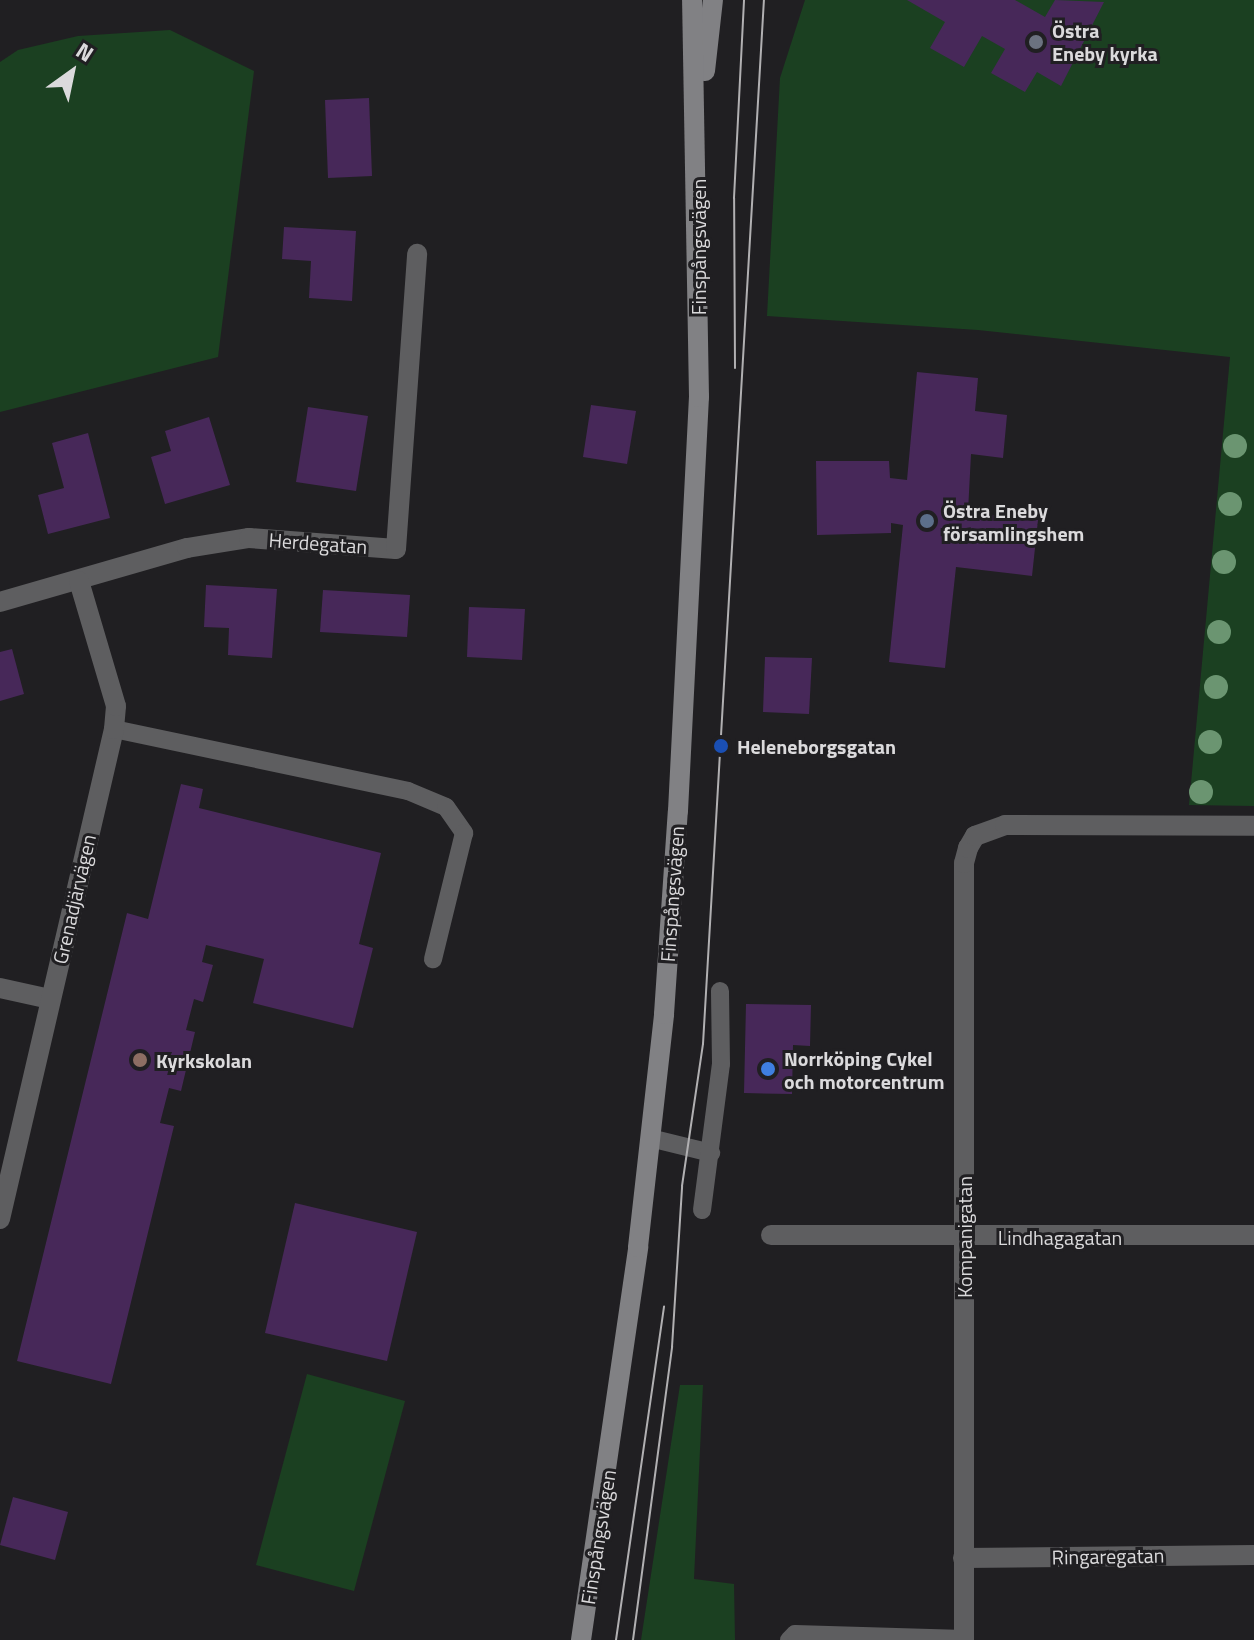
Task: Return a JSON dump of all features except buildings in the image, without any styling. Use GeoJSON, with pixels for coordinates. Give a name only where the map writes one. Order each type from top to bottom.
{"type":"FeatureCollection","features":[{"type":"Feature","properties":{"kind":"main road","name":"Finspångsvägen"},"geometry":{"type":"LineString","coordinates":[[581,1640],[650,1138],[675,858],[699,397],[698,143],[692,0]]}},
{"type":"Feature","properties":{"kind":"main road","name":"Finspångsvägen"},"geometry":{"type":"LineString","coordinates":[[698,143],[713,0]]}},
{"type":"Feature","properties":{"kind":"street","name":"Herdegatan"},"geometry":{"type":"LineString","coordinates":[[0,602],[187,548],[249,538],[396,549],[417,254]]}},
{"type":"Feature","properties":{"kind":"street","name":"Grenadjärvägen"},"geometry":{"type":"LineString","coordinates":[[0,1219],[114,729],[116,706],[79,581]]}},
{"type":"Feature","properties":{"kind":"street","name":"Kompanigatan"},"geometry":{"type":"LineString","coordinates":[[964,1639],[964,863],[975,836],[1005,825],[1254,826]]}},
{"type":"Feature","properties":{"kind":"street"},"geometry":{"type":"LineString","coordinates":[[0,988],[50,999]]}},
{"type":"Feature","properties":{"kind":"street","name":"Lindhagagatan"},"geometry":{"type":"LineString","coordinates":[[771,1235],[964,1238],[1254,1235]]}},
{"type":"Feature","properties":{"kind":"street","name":"Ringaregatan"},"geometry":{"type":"LineString","coordinates":[[963,1558],[1254,1555]]}},
{"type":"Feature","properties":{"kind":"lane"},"geometry":{"type":"LineString","coordinates":[[114,729],[408,791],[446,807],[464,833],[433,959]]}},
{"type":"Feature","properties":{"kind":"lane"},"geometry":{"type":"LineString","coordinates":[[702,1210],[721,1064],[720,991]]}},
{"type":"Feature","properties":{"kind":"lane"},"geometry":{"type":"LineString","coordinates":[[650,1138],[711,1153]]}},
{"type":"Feature","properties":{"kind":"lane"},"geometry":{"type":"LineString","coordinates":[[789,1640],[795,1634],[964,1639]]}},
{"type":"Feature","properties":{"kind":"green space"},"geometry":{"type":"Polygon","coordinates":[[[805,0],[1254,0],[1254,806],[1189,805],[1230,357],[978,330],[767,316],[780,78],[805,0]]]}},
{"type":"Feature","properties":{"kind":"green space"},"geometry":{"type":"Polygon","coordinates":[[[170,30],[254,71],[218,357],[0,412],[0,62],[18,50],[78,36],[170,30]]]}},
{"type":"Feature","properties":{"kind":"green space"},"geometry":{"type":"Polygon","coordinates":[[[307,1374],[405,1401],[354,1591],[256,1565],[307,1374]]]}},
{"type":"Feature","properties":{"kind":"green space"},"geometry":{"type":"Polygon","coordinates":[[[680,1385],[703,1385],[694,1579],[734,1584],[735,1640],[641,1640],[680,1385]]]}},
{"type":"Feature","properties":{"kind":"tram line"},"geometry":{"type":"LineString","coordinates":[[735,368],[734,198],[744,0]]}},
{"type":"Feature","properties":{"kind":"tram line"},"geometry":{"type":"LineString","coordinates":[[633,1640],[672,1347],[682,1186],[703,1044],[764,0]]}},
{"type":"Feature","properties":{"kind":"tram line"},"geometry":{"type":"LineString","coordinates":[[616,1640],[664,1306]]}},
{"type":"Feature","properties":{"kind":"place","name":"Östra Eneby kyrka"},"geometry":{"type":"Point","coordinates":[1036,42]}},
{"type":"Feature","properties":{"kind":"place","name":"Östra Eneby församlingshem"},"geometry":{"type":"Point","coordinates":[927,521]}},
{"type":"Feature","properties":{"kind":"place","name":"Heleneborgsgatan"},"geometry":{"type":"Point","coordinates":[721,746]}},
{"type":"Feature","properties":{"kind":"place","name":"Kyrkskolan"},"geometry":{"type":"Point","coordinates":[140,1060]}},
{"type":"Feature","properties":{"kind":"place","name":"Norrköping Cykel och motorcentrum"},"geometry":{"type":"Point","coordinates":[768,1069]}}]}
